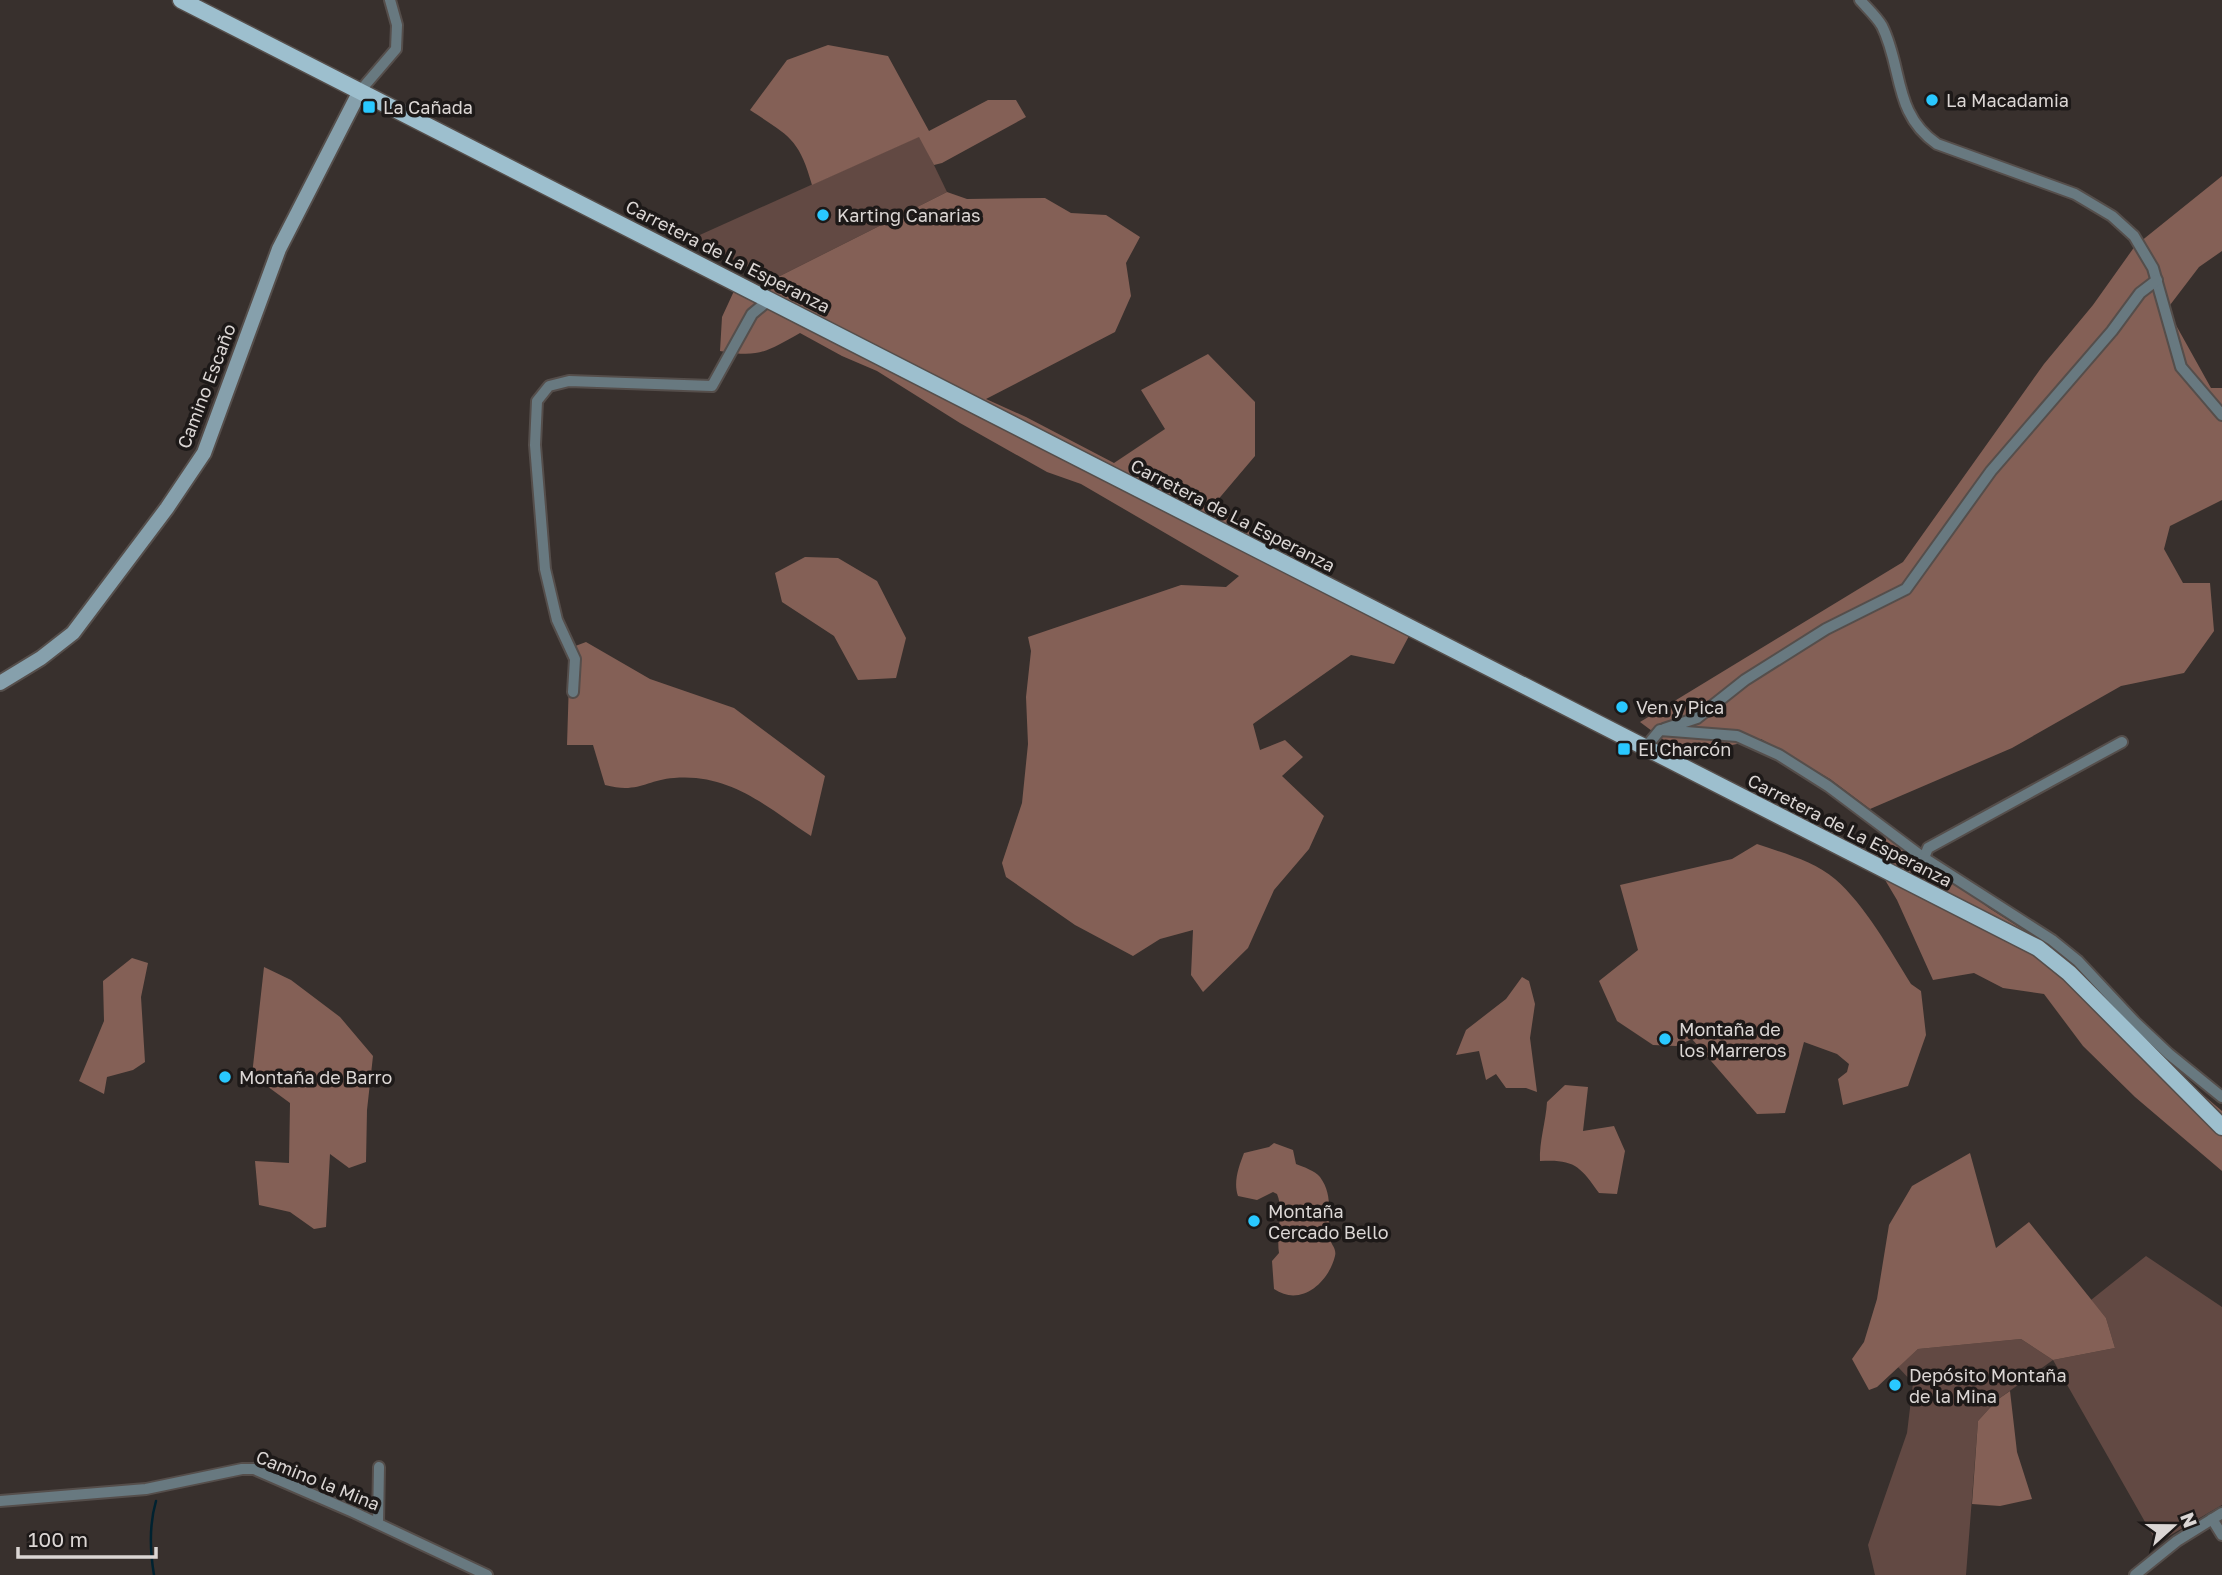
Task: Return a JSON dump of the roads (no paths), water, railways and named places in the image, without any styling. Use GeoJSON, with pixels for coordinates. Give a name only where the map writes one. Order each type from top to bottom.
{"type":"FeatureCollection","features":[{"type":"Feature","properties":{"kind":"main road","name":"Carretera de La Esperanza"},"geometry":{"type":"LineString","coordinates":[[181,0],[2038,948],[2069,973],[2222,1127]]}},
{"type":"Feature","properties":{"kind":"main road","name":"Camino Escaño"},"geometry":{"type":"LineString","coordinates":[[0,683],[41,658],[73,632],[167,508],[204,453],[279,249],[360,91]]}},
{"type":"Feature","properties":{"kind":"street"},"geometry":{"type":"LineString","coordinates":[[360,91],[396,49],[397,25],[390,0]]}},
{"type":"Feature","properties":{"kind":"street"},"geometry":{"type":"LineString","coordinates":[[1860,0],[1881,24],[1907,111],[1922,133],[1937,144],[2075,194],[2112,216],[2134,236],[2144,250],[2157,280],[2181,367],[2222,415]]}},
{"type":"Feature","properties":{"kind":"street"},"geometry":{"type":"LineString","coordinates":[[1646,747],[1660,730],[1697,718],[1745,680],[1826,629],[1906,589],[1991,471],[2112,331],[2140,293],[2157,280]]}},
{"type":"Feature","properties":{"kind":"street"},"geometry":{"type":"LineString","coordinates":[[573,692],[575,659],[557,620],[545,569],[535,445],[537,401],[549,386],[569,381],[712,386],[752,314],[770,299]]}},
{"type":"Feature","properties":{"kind":"street"},"geometry":{"type":"LineString","coordinates":[[1660,730],[1737,736],[1759,745],[1828,786],[1924,858],[2052,940],[2143,1030],[2222,1097]]}},
{"type":"Feature","properties":{"kind":"street"},"geometry":{"type":"LineString","coordinates":[[1924,858],[1928,848],[2122,742]]}},
{"type":"Feature","properties":{"kind":"street"},"geometry":{"type":"LineString","coordinates":[[379,1467],[379,1523]]}},
{"type":"Feature","properties":{"kind":"street","name":"Camino la Mina"},"geometry":{"type":"LineString","coordinates":[[0,1501],[146,1489],[242,1468],[254,1469],[379,1523],[463,1570],[487,1575]]}},
{"type":"Feature","properties":{"kind":"street"},"geometry":{"type":"LineString","coordinates":[[2135,1575],[2178,1541],[2217,1516],[2222,1535]]}},
{"type":"Feature","properties":{"kind":"waterway"},"geometry":{"type":"LineString","coordinates":[[154,1575],[151,1538],[156,1501]]}},
{"type":"Feature","properties":{"kind":"place","name":"La Macadamia"},"geometry":{"type":"Point","coordinates":[1932,100]}},
{"type":"Feature","properties":{"kind":"place","name":"La Cañada"},"geometry":{"type":"Point","coordinates":[369,107]}},
{"type":"Feature","properties":{"kind":"place","name":"Karting Canarias"},"geometry":{"type":"Point","coordinates":[823,215]}},
{"type":"Feature","properties":{"kind":"place","name":"Ven y Pica"},"geometry":{"type":"Point","coordinates":[1622,707]}},
{"type":"Feature","properties":{"kind":"place","name":"El Charcón"},"geometry":{"type":"Point","coordinates":[1624,749]}},
{"type":"Feature","properties":{"kind":"place","name":"Montaña de los Marreros"},"geometry":{"type":"Point","coordinates":[1665,1039]}},
{"type":"Feature","properties":{"kind":"place","name":"Montaña de Barro"},"geometry":{"type":"Point","coordinates":[225,1077]}},
{"type":"Feature","properties":{"kind":"place","name":"Montaña Cercado Bello"},"geometry":{"type":"Point","coordinates":[1254,1221]}},
{"type":"Feature","properties":{"kind":"place","name":"Depósito Montaña de la Mina"},"geometry":{"type":"Point","coordinates":[1895,1385]}}]}
